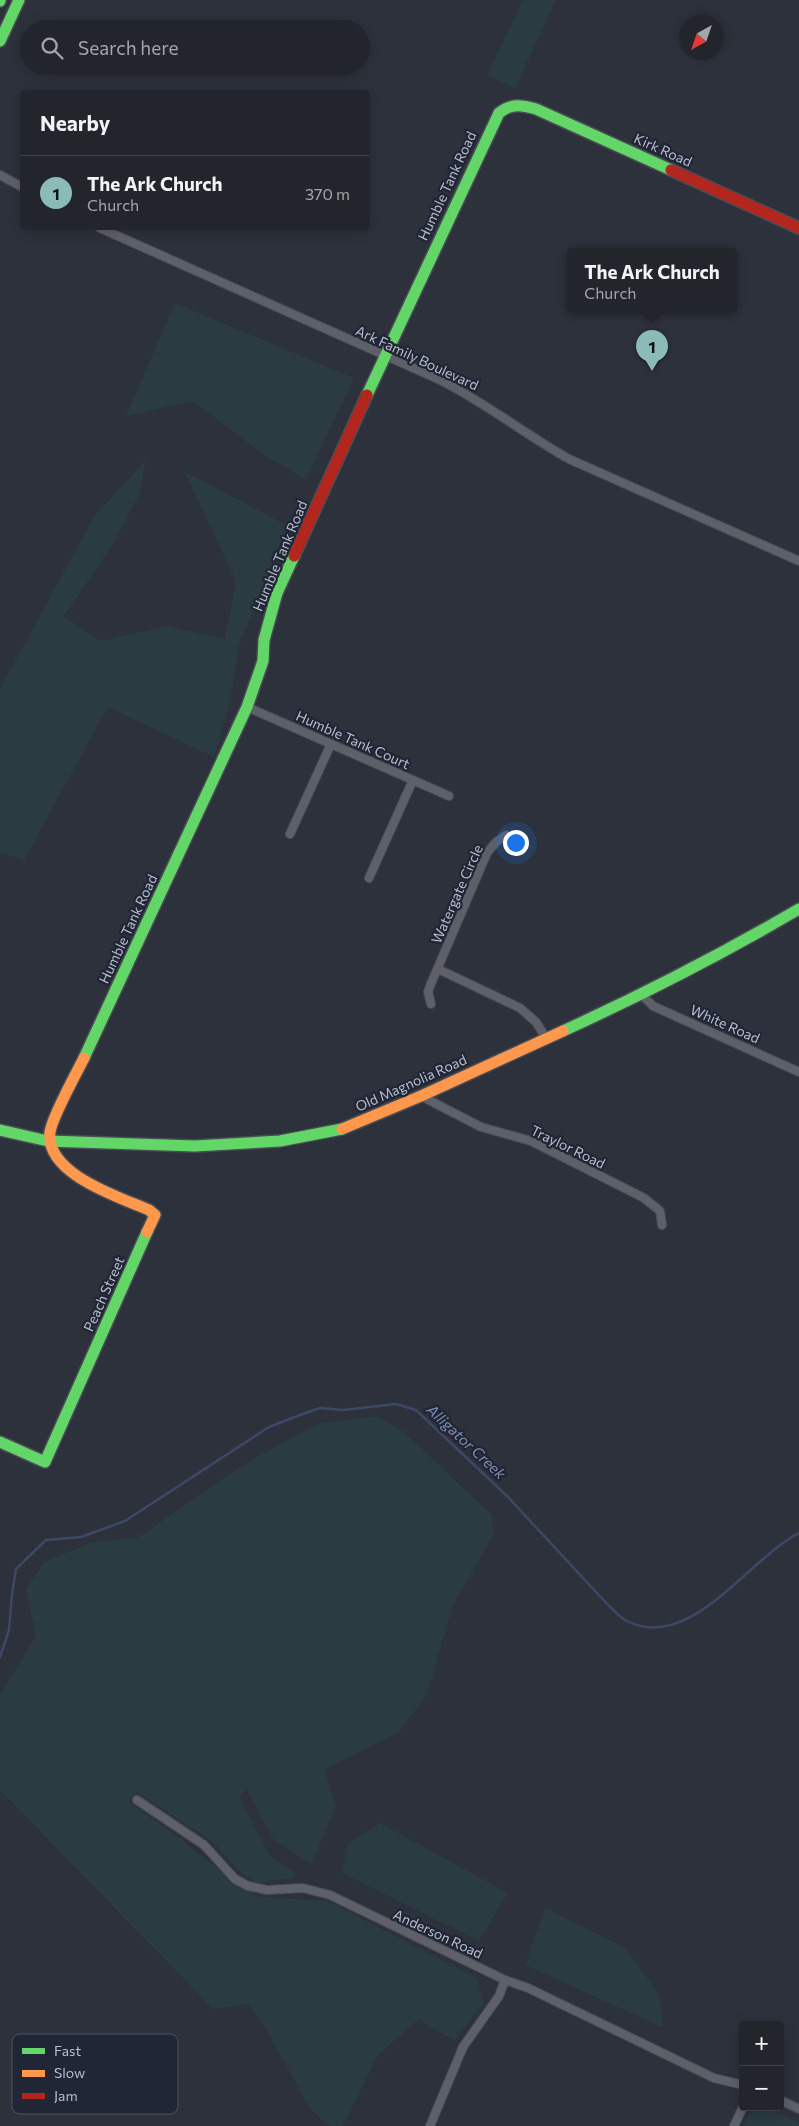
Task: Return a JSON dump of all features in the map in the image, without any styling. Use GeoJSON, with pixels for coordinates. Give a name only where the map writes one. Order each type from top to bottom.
{"type":"FeatureCollection","features":[{"type":"Feature","properties":{"kind":"street"},"geometry":{"type":"LineString","coordinates":[[0,41],[19,0]]}},
{"type":"Feature","properties":{"kind":"street","name":"Kirk Road"},"geometry":{"type":"LineString","coordinates":[[514,104],[536,109],[799,228]]}},
{"type":"Feature","properties":{"kind":"street","name":"Humble Tank Road"},"geometry":{"type":"LineString","coordinates":[[48,1141],[50,1130],[247,706],[260,670],[266,633],[277,593],[493,123],[506,106],[514,104]]}},
{"type":"Feature","properties":{"kind":"street"},"geometry":{"type":"LineString","coordinates":[[0,175],[20,186]]}},
{"type":"Feature","properties":{"kind":"street","name":"Ark Family Boulevard"},"geometry":{"type":"LineString","coordinates":[[104,230],[461,390],[537,441],[569,459],[799,561]]}},
{"type":"Feature","properties":{"kind":"street","name":"Humble Tank Court"},"geometry":{"type":"LineString","coordinates":[[247,706],[449,796]]}},
{"type":"Feature","properties":{"kind":"street"},"geometry":{"type":"LineString","coordinates":[[290,834],[331,744]]}},
{"type":"Feature","properties":{"kind":"street"},"geometry":{"type":"LineString","coordinates":[[369,878],[414,780]]}},
{"type":"Feature","properties":{"kind":"street","name":"Watergate Circle"},"geometry":{"type":"LineString","coordinates":[[431,1004],[428,992],[487,853],[496,842],[506,836]]}},
{"type":"Feature","properties":{"kind":"street","name":"Old Magnolia Road"},"geometry":{"type":"LineString","coordinates":[[0,1130],[48,1141],[195,1146],[280,1141],[342,1129],[421,1096],[642,995],[739,944],[799,909]]}},
{"type":"Feature","properties":{"kind":"street"},"geometry":{"type":"LineString","coordinates":[[438,969],[520,1008],[536,1022],[546,1038]]}},
{"type":"Feature","properties":{"kind":"street","name":"White Road"},"geometry":{"type":"LineString","coordinates":[[642,995],[653,1006],[799,1072]]}},
{"type":"Feature","properties":{"kind":"street","name":"Traylor Road"},"geometry":{"type":"LineString","coordinates":[[421,1096],[481,1127],[531,1141],[644,1198],[660,1211],[662,1225]]}},
{"type":"Feature","properties":{"kind":"street","name":"Peach Street"},"geometry":{"type":"LineString","coordinates":[[0,1442],[45,1462],[155,1215],[149,1210],[68,1170],[52,1154],[48,1141]]}},
{"type":"Feature","properties":{"kind":"street","name":"Anderson Road"},"geometry":{"type":"LineString","coordinates":[[137,1800],[204,1845],[235,1879],[248,1886],[267,1890],[303,1888],[330,1895],[714,2078],[739,2084]]}},
{"type":"Feature","properties":{"kind":"street"},"geometry":{"type":"LineString","coordinates":[[430,2126],[463,2046],[499,1996],[505,1980]]}},
{"type":"Feature","properties":{"kind":"street"},"geometry":{"type":"LineString","coordinates":[[784,2102],[799,2109]]}},
{"type":"Feature","properties":{"kind":"street"},"geometry":{"type":"LineString","coordinates":[[734,2126],[741,2111]]}},
{"type":"Feature","properties":{"kind":"shaded area"},"geometry":{"type":"Polygon","coordinates":[[[523,0],[556,0],[515,88],[487,75],[523,0]]]}},
{"type":"Feature","properties":{"kind":"shaded area"},"geometry":{"type":"Polygon","coordinates":[[[175,303],[354,378],[306,480],[263,454],[193,401],[126,416],[175,303]]]}},
{"type":"Feature","properties":{"kind":"shaded area"},"geometry":{"type":"Polygon","coordinates":[[[146,460],[140,493],[113,544],[64,616],[100,641],[167,626],[225,639],[236,581],[184,471],[288,526],[239,645],[230,702],[214,757],[108,707],[24,860],[0,852],[0,689],[95,515],[146,460]]]}},
{"type":"Feature","properties":{"kind":"shaded area"},"geometry":{"type":"Polygon","coordinates":[[[377,1416],[404,1432],[492,1515],[493,1536],[453,1605],[427,1695],[398,1733],[324,1770],[336,1807],[311,1864],[273,1839],[247,1790],[239,1796],[270,1856],[294,1872],[293,1878],[257,1883],[241,1873],[213,1842],[137,1792],[129,1802],[181,1839],[236,1884],[260,1897],[328,1901],[477,1978],[484,2003],[454,2041],[419,2019],[378,2055],[343,2126],[330,2126],[310,2109],[265,2027],[248,2004],[213,2009],[0,1790],[0,1695],[36,1636],[26,1589],[44,1562],[90,1543],[139,1537],[241,1466],[317,1424],[377,1416]]]}},
{"type":"Feature","properties":{"kind":"shaded area"},"geometry":{"type":"Polygon","coordinates":[[[380,1823],[508,1893],[479,1941],[342,1873],[347,1844],[380,1823]]]}},
{"type":"Feature","properties":{"kind":"shaded area"},"geometry":{"type":"Polygon","coordinates":[[[545,1908],[626,1948],[660,1996],[662,2027],[525,1965],[545,1908]]]}},
{"type":"Feature","properties":{"kind":"shaded area"},"geometry":{"type":"Polygon","coordinates":[[[750,2111],[774,2111],[799,2123],[799,2126],[744,2126],[750,2111]]]}},
{"type":"Feature","properties":{"kind":"waterway","name":"Alligator Creek"},"geometry":{"type":"LineString","coordinates":[[0,1657],[9,1630],[16,1569],[46,1540],[81,1537],[125,1521],[269,1427],[320,1408],[343,1410],[396,1404],[416,1410],[507,1496],[609,1606],[627,1621],[650,1627],[673,1624],[696,1614],[718,1598],[780,1545],[799,1533]]}},
{"type":"Feature","properties":{"kind":"traffic: fast"},"geometry":{"type":"LineString","coordinates":[[0,41],[19,0]]}},
{"type":"Feature","properties":{"kind":"traffic: fast"},"geometry":{"type":"LineString","coordinates":[[367,395],[499,113],[503,110],[512,106],[536,109],[671,170]]}},
{"type":"Feature","properties":{"kind":"traffic: fast"},"geometry":{"type":"LineString","coordinates":[[84,1058],[247,707],[263,661],[264,640],[277,593],[294,556]]}},
{"type":"Feature","properties":{"kind":"traffic: fast"},"geometry":{"type":"LineString","coordinates":[[563,1031],[682,973],[799,909]]}},
{"type":"Feature","properties":{"kind":"traffic: fast"},"geometry":{"type":"LineString","coordinates":[[0,1130],[48,1141],[195,1146],[280,1141],[342,1129]]}},
{"type":"Feature","properties":{"kind":"traffic: fast"},"geometry":{"type":"LineString","coordinates":[[0,1442],[45,1462],[147,1232]]}},
{"type":"Feature","properties":{"kind":"traffic: slow"},"geometry":{"type":"LineString","coordinates":[[342,1129],[421,1096],[563,1031]]}},
{"type":"Feature","properties":{"kind":"traffic: slow"},"geometry":{"type":"LineString","coordinates":[[84,1058],[52,1125],[50,1132],[52,1147],[59,1160],[71,1172],[86,1182],[149,1210],[155,1215],[147,1232]]}},
{"type":"Feature","properties":{"kind":"traffic: jam"},"geometry":{"type":"LineString","coordinates":[[671,170],[799,228]]}},
{"type":"Feature","properties":{"kind":"traffic: jam"},"geometry":{"type":"LineString","coordinates":[[294,556],[367,395]]}},
{"type":"Feature","properties":{"kind":"place","name":"The Ark Church"},"geometry":{"type":"Point","coordinates":[652,371]}}]}
